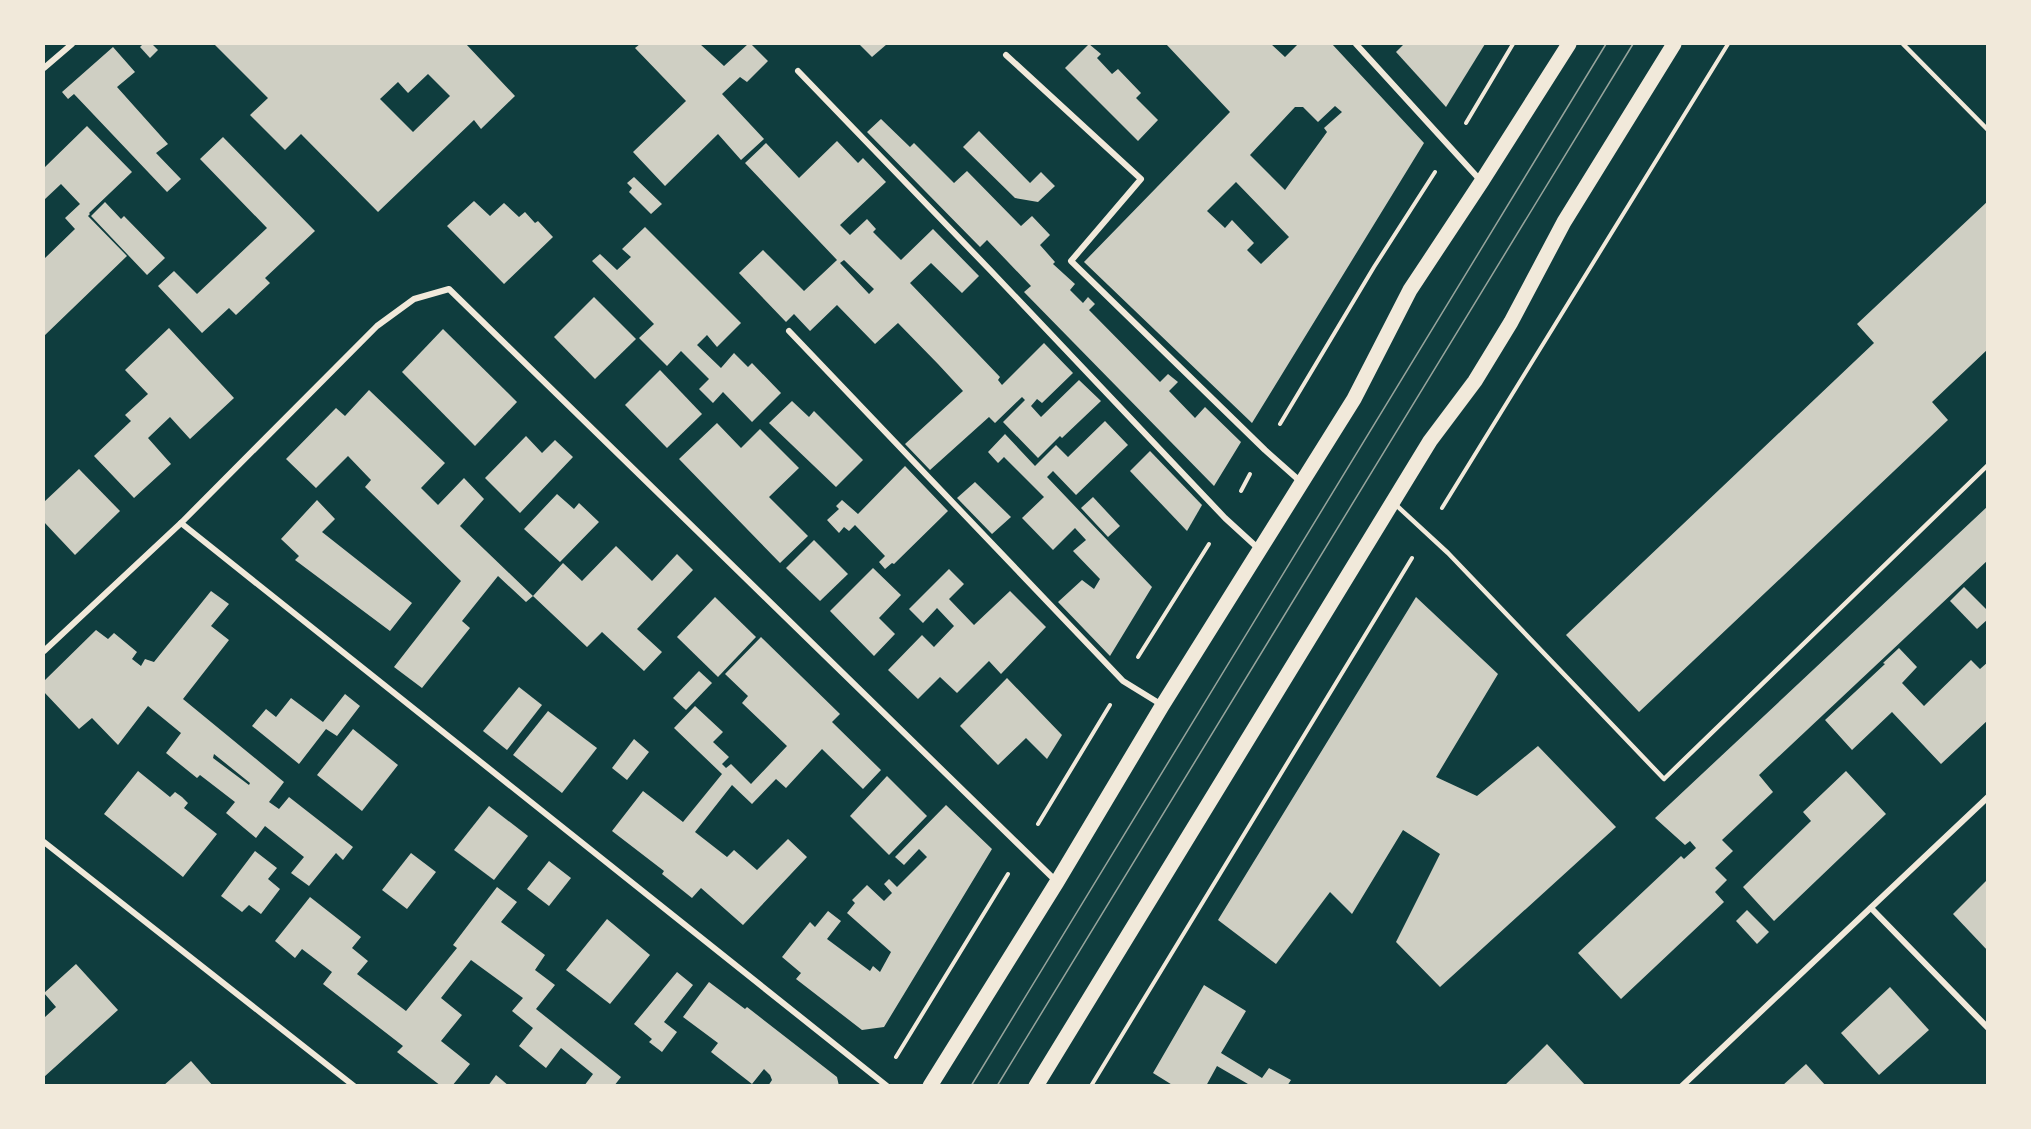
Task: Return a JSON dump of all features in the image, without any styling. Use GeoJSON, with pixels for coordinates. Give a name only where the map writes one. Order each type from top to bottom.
{"type":"FeatureCollection","features":[{"type":"Feature","properties":{"kind":"main road"},"geometry":{"type":"LineString","coordinates":[[930,1086],[1057,882],[1162,706],[1354,399],[1410,290],[1569,44]]}},
{"type":"Feature","properties":{"kind":"main road"},"geometry":{"type":"LineString","coordinates":[[1036,1086],[1393,502],[1431,441],[1475,381],[1511,322],[1564,222],[1674,44]]}},
{"type":"Feature","properties":{"kind":"street"},"geometry":{"type":"LineString","coordinates":[[44,68],[72,44]]}},
{"type":"Feature","properties":{"kind":"street"},"geometry":{"type":"LineString","coordinates":[[1356,44],[1482,181]]}},
{"type":"Feature","properties":{"kind":"street"},"geometry":{"type":"LineString","coordinates":[[1006,55],[1141,179],[1071,261],[1265,450],[1302,482]]}},
{"type":"Feature","properties":{"kind":"street"},"geometry":{"type":"LineString","coordinates":[[798,71],[1224,518],[1260,550]]}},
{"type":"Feature","properties":{"kind":"street"},"geometry":{"type":"LineString","coordinates":[[44,651],[181,523],[377,326],[414,299],[449,290],[1057,882]]}},
{"type":"Feature","properties":{"kind":"street"},"geometry":{"type":"LineString","coordinates":[[789,331],[1124,681],[1162,706]]}},
{"type":"Feature","properties":{"kind":"street"},"geometry":{"type":"LineString","coordinates":[[181,523],[884,1083]]}},
{"type":"Feature","properties":{"kind":"street"},"geometry":{"type":"LineString","coordinates":[[1682,1086],[1988,797]]}},
{"type":"Feature","properties":{"kind":"street"},"geometry":{"type":"LineString","coordinates":[[44,842],[354,1086]]}},
{"type":"Feature","properties":{"kind":"street"},"geometry":{"type":"LineString","coordinates":[[1870,908],[1988,1028]]}},
{"type":"Feature","properties":{"kind":"lane"},"geometry":{"type":"LineString","coordinates":[[1903,44],[1988,130]]}},
{"type":"Feature","properties":{"kind":"lane"},"geometry":{"type":"LineString","coordinates":[[1393,502],[1448,553],[1664,779],[1988,465]]}},
{"type":"Feature","properties":{"kind":"path"},"geometry":{"type":"LineString","coordinates":[[884,1083],[1374,267],[1451,147],[1513,44]]}},
{"type":"Feature","properties":{"kind":"path"},"geometry":{"type":"LineString","coordinates":[[1091,1086],[1728,44]]}},
{"type":"Feature","properties":{"kind":"building"},"geometry":{"type":"Polygon","coordinates":[[[143,44],[152,44],[158,50],[150,58],[140,47],[143,44]]]}},
{"type":"Feature","properties":{"kind":"building"},"geometry":{"type":"Polygon","coordinates":[[[214,44],[466,44],[515,96],[481,129],[474,120],[378,212],[301,134],[285,150],[250,115],[268,98],[214,44]],[[428,74],[408,93],[398,82],[380,99],[413,132],[450,96],[428,74]]]}},
{"type":"Feature","properties":{"kind":"building"},"geometry":{"type":"Polygon","coordinates":[[[640,44],[700,44],[724,66],[748,44],[751,44],[768,61],[747,82],[740,77],[722,94],[764,139],[741,160],[718,134],[665,186],[633,152],[686,101],[635,48],[640,44]]]}},
{"type":"Feature","properties":{"kind":"building"},"geometry":{"type":"Polygon","coordinates":[[[859,44],[887,44],[872,57],[859,44]]]}},
{"type":"Feature","properties":{"kind":"building"},"geometry":{"type":"Polygon","coordinates":[[[1089,44],[1101,54],[1097,58],[1112,74],[1118,69],[1141,93],[1136,98],[1158,120],[1138,141],[1065,68],[1089,44]]]}},
{"type":"Feature","properties":{"kind":"building"},"geometry":{"type":"Polygon","coordinates":[[[1166,44],[1271,44],[1285,57],[1298,44],[1332,44],[1424,143],[1252,423],[1084,262],[1230,112],[1166,44]],[[1335,106],[1318,122],[1303,107],[1295,107],[1250,155],[1285,190],[1327,132],[1324,128],[1342,112],[1335,106]],[[1236,182],[1207,211],[1225,228],[1232,220],[1254,243],[1247,250],[1261,264],[1289,237],[1236,182]]]}},
{"type":"Feature","properties":{"kind":"building"},"geometry":{"type":"Polygon","coordinates":[[[1404,44],[1485,44],[1446,107],[1396,52],[1404,44]]]}},
{"type":"Feature","properties":{"kind":"building"},"geometry":{"type":"Polygon","coordinates":[[[113,47],[135,72],[117,87],[168,144],[156,153],[181,179],[167,192],[74,94],[68,99],[62,92],[113,47]]]}},
{"type":"Feature","properties":{"kind":"building"},"geometry":{"type":"Polygon","coordinates":[[[881,119],[910,147],[914,143],[954,183],[967,171],[1021,226],[1032,216],[1050,235],[1040,245],[1055,262],[1053,264],[1075,284],[1070,290],[1083,303],[1088,297],[1095,304],[1089,310],[1160,382],[1168,374],[1178,382],[1169,391],[1195,418],[1205,407],[1241,442],[1214,486],[1024,292],[1031,286],[987,240],[980,247],[867,132],[881,119]]]}},
{"type":"Feature","properties":{"kind":"building"},"geometry":{"type":"Polygon","coordinates":[[[87,126],[132,172],[88,216],[127,256],[44,336],[44,259],[75,229],[65,218],[80,204],[61,184],[44,200],[44,165],[45,167],[87,126]]]}},
{"type":"Feature","properties":{"kind":"building"},"geometry":{"type":"Polygon","coordinates":[[[979,131],[1030,183],[1041,172],[1055,186],[1038,202],[1015,198],[963,147],[979,131]]]}},
{"type":"Feature","properties":{"kind":"building"},"geometry":{"type":"Polygon","coordinates":[[[223,137],[315,231],[265,278],[270,283],[236,315],[229,308],[202,333],[158,286],[174,271],[197,294],[267,228],[200,159],[223,137]]]}},
{"type":"Feature","properties":{"kind":"building"},"geometry":{"type":"Polygon","coordinates":[[[837,141],[858,163],[863,158],[886,182],[840,225],[850,235],[867,219],[876,229],[873,232],[901,260],[933,229],[979,276],[962,293],[931,263],[910,283],[1000,377],[998,380],[1002,385],[1044,343],[1073,373],[1042,403],[1037,399],[1031,406],[1041,417],[1079,380],[1101,401],[1038,458],[1003,422],[1025,400],[1022,397],[995,423],[989,417],[930,470],[905,444],[963,391],[938,364],[898,323],[875,344],[837,305],[810,331],[794,314],[786,322],[739,273],[763,250],[804,291],[837,260],[745,163],[766,143],[799,178],[837,141]],[[844,260],[840,263],[869,294],[874,289],[844,260]]]}},
{"type":"Feature","properties":{"kind":"building"},"geometry":{"type":"Polygon","coordinates":[[[634,177],[662,204],[651,214],[629,192],[632,188],[627,183],[634,177]]]}},
{"type":"Feature","properties":{"kind":"building"},"geometry":{"type":"Polygon","coordinates":[[[474,201],[490,216],[504,203],[519,217],[525,212],[535,223],[538,221],[553,237],[504,284],[447,226],[474,201]]]}},
{"type":"Feature","properties":{"kind":"building"},"geometry":{"type":"Polygon","coordinates":[[[1988,201],[1988,349],[1932,402],[1948,420],[1639,712],[1566,635],[1874,343],[1857,324],[1988,201]]]}},
{"type":"Feature","properties":{"kind":"building"},"geometry":{"type":"Polygon","coordinates":[[[105,202],[121,219],[124,216],[165,258],[147,275],[91,216],[105,202]]]}},
{"type":"Feature","properties":{"kind":"building"},"geometry":{"type":"Polygon","coordinates":[[[645,227],[741,323],[717,347],[707,335],[697,345],[721,368],[734,353],[748,367],[752,363],[781,393],[752,422],[723,392],[713,403],[699,389],[709,379],[681,351],[667,366],[639,338],[654,324],[592,261],[600,254],[617,270],[631,257],[622,249],[645,227]]]}},
{"type":"Feature","properties":{"kind":"building"},"geometry":{"type":"Polygon","coordinates":[[[594,297],[636,339],[595,379],[554,337],[594,297]]]}},
{"type":"Feature","properties":{"kind":"building"},"geometry":{"type":"Polygon","coordinates":[[[169,328],[234,398],[190,439],[170,417],[148,438],[171,464],[134,498],[94,456],[131,421],[125,415],[148,394],[125,370],[169,328]]]}},
{"type":"Feature","properties":{"kind":"building"},"geometry":{"type":"Polygon","coordinates":[[[443,329],[517,402],[475,446],[402,372],[443,329]]]}},
{"type":"Feature","properties":{"kind":"building"},"geometry":{"type":"Polygon","coordinates":[[[660,370],[702,414],[667,448],[625,405],[660,370]]]}},
{"type":"Feature","properties":{"kind":"building"},"geometry":{"type":"Polygon","coordinates":[[[369,390],[445,463],[421,488],[438,505],[464,478],[484,499],[460,526],[533,596],[526,602],[498,576],[462,621],[470,628],[422,688],[394,667],[461,581],[365,487],[371,480],[348,456],[316,488],[286,459],[336,408],[345,416],[369,390]]]}},
{"type":"Feature","properties":{"kind":"building"},"geometry":{"type":"Polygon","coordinates":[[[792,401],[809,417],[814,411],[863,460],[836,487],[769,423],[792,401]]]}},
{"type":"Feature","properties":{"kind":"building"},"geometry":{"type":"Polygon","coordinates":[[[1105,421],[1128,445],[1076,495],[1053,471],[1047,477],[1152,587],[1110,656],[1058,602],[1082,580],[1094,589],[1100,579],[1073,551],[1086,540],[1075,528],[1053,550],[1022,518],[1044,497],[1004,457],[998,463],[988,452],[1005,434],[1035,466],[1056,445],[1068,457],[1105,421]]]}},
{"type":"Feature","properties":{"kind":"building"},"geometry":{"type":"Polygon","coordinates":[[[717,423],[741,448],[760,429],[799,468],[769,497],[808,536],[780,563],[679,459],[717,423]]]}},
{"type":"Feature","properties":{"kind":"building"},"geometry":{"type":"Polygon","coordinates":[[[526,436],[542,453],[555,440],[573,457],[520,513],[485,478],[526,436]]]}},
{"type":"Feature","properties":{"kind":"building"},"geometry":{"type":"Polygon","coordinates":[[[1150,451],[1202,505],[1187,531],[1130,471],[1150,451]]]}},
{"type":"Feature","properties":{"kind":"building"},"geometry":{"type":"Polygon","coordinates":[[[905,466],[948,511],[894,564],[892,563],[885,569],[879,562],[885,556],[855,525],[849,531],[844,527],[839,533],[827,520],[839,509],[836,506],[842,500],[858,514],[905,466]]]}},
{"type":"Feature","properties":{"kind":"building"},"geometry":{"type":"Polygon","coordinates":[[[79,469],[120,511],[75,555],[44,522],[44,502],[79,469]]]}},
{"type":"Feature","properties":{"kind":"building"},"geometry":{"type":"Polygon","coordinates":[[[975,482],[1011,517],[992,534],[957,498],[975,482]]]}},
{"type":"Feature","properties":{"kind":"building"},"geometry":{"type":"Polygon","coordinates":[[[557,494],[574,509],[579,503],[599,522],[560,562],[524,529],[557,494]]]}},
{"type":"Feature","properties":{"kind":"building"},"geometry":{"type":"Polygon","coordinates":[[[1093,497],[1120,526],[1108,537],[1081,508],[1093,497]]]}},
{"type":"Feature","properties":{"kind":"building"},"geometry":{"type":"Polygon","coordinates":[[[317,500],[335,519],[322,532],[412,603],[390,631],[295,560],[299,556],[281,539],[317,500]]]}},
{"type":"Feature","properties":{"kind":"building"},"geometry":{"type":"Polygon","coordinates":[[[1988,506],[1988,560],[1759,775],[1773,792],[1722,840],[1733,851],[1715,868],[1727,880],[1715,892],[1724,902],[1621,999],[1578,953],[1681,856],[1684,859],[1696,848],[1690,841],[1685,845],[1655,818],[1988,506]]]}},
{"type":"Feature","properties":{"kind":"building"},"geometry":{"type":"Polygon","coordinates":[[[814,540],[848,574],[820,601],[786,568],[814,540]]]}},
{"type":"Feature","properties":{"kind":"building"},"geometry":{"type":"Polygon","coordinates":[[[616,546],[652,581],[677,554],[693,570],[637,629],[662,652],[644,671],[602,632],[587,647],[533,596],[563,563],[582,581],[616,546]]]}},
{"type":"Feature","properties":{"kind":"building"},"geometry":{"type":"Polygon","coordinates":[[[873,568],[901,595],[879,618],[895,634],[874,656],[830,611],[873,568]]]}},
{"type":"Feature","properties":{"kind":"building"},"geometry":{"type":"Polygon","coordinates":[[[949,569],[964,584],[949,599],[974,625],[1010,591],[1046,627],[1001,674],[989,661],[957,693],[940,677],[918,699],[888,670],[922,635],[934,647],[954,626],[937,608],[923,623],[909,609],[949,569]]]}},
{"type":"Feature","properties":{"kind":"building"},"geometry":{"type":"Polygon","coordinates":[[[1964,587],[1988,611],[1988,619],[1977,629],[1950,601],[1964,587]]]}},
{"type":"Feature","properties":{"kind":"building"},"geometry":{"type":"Polygon","coordinates":[[[211,591],[229,604],[211,626],[229,640],[183,699],[284,782],[269,802],[279,809],[289,797],[353,847],[343,860],[336,853],[309,886],[291,873],[304,857],[265,826],[256,838],[226,813],[235,802],[200,775],[197,778],[166,753],[181,733],[148,706],[118,745],[92,718],[79,729],[44,692],[44,681],[96,630],[108,639],[114,633],[137,652],[132,659],[141,666],[145,659],[154,662],[211,591]],[[214,754],[213,758],[249,785],[250,783],[214,754]]]}},
{"type":"Feature","properties":{"kind":"building"},"geometry":{"type":"Polygon","coordinates":[[[715,597],[756,637],[718,677],[677,637],[715,597]]]}},
{"type":"Feature","properties":{"kind":"building"},"geometry":{"type":"Polygon","coordinates":[[[1416,597],[1498,674],[1436,777],[1477,796],[1538,746],[1616,827],[1440,987],[1396,942],[1440,854],[1403,830],[1352,914],[1330,892],[1276,964],[1218,920],[1416,597]]]}},
{"type":"Feature","properties":{"kind":"building"},"geometry":{"type":"Polygon","coordinates":[[[761,637],[840,714],[832,722],[881,770],[863,789],[822,749],[786,788],[776,779],[752,804],[732,785],[695,832],[727,857],[734,850],[757,870],[788,839],[807,857],[743,925],[701,888],[692,898],[662,874],[664,871],[612,831],[643,791],[683,822],[722,774],[674,728],[695,706],[723,732],[713,742],[729,757],[722,764],[726,768],[731,764],[751,784],[787,746],[742,703],[748,696],[725,674],[761,637]]]}},
{"type":"Feature","properties":{"kind":"building"},"geometry":{"type":"Polygon","coordinates":[[[1899,648],[1917,667],[1902,683],[1924,706],[1971,660],[1980,669],[1988,662],[1988,720],[1941,764],[1892,712],[1852,750],[1825,720],[1899,648]]]}},
{"type":"Feature","properties":{"kind":"building"},"geometry":{"type":"Polygon","coordinates":[[[699,671],[712,683],[686,710],[673,698],[699,671]]]}},
{"type":"Feature","properties":{"kind":"building"},"geometry":{"type":"Polygon","coordinates":[[[1007,678],[1062,735],[1047,759],[1026,738],[998,765],[960,726],[1007,678]]]}},
{"type":"Feature","properties":{"kind":"building"},"geometry":{"type":"Polygon","coordinates":[[[519,687],[542,705],[507,750],[483,731],[519,687]]]}},
{"type":"Feature","properties":{"kind":"building"},"geometry":{"type":"Polygon","coordinates":[[[345,694],[360,706],[337,736],[326,729],[299,764],[252,726],[266,709],[276,717],[291,698],[323,722],[345,694]]]}},
{"type":"Feature","properties":{"kind":"building"},"geometry":{"type":"Polygon","coordinates":[[[548,711],[597,748],[562,793],[513,755],[548,711]]]}},
{"type":"Feature","properties":{"kind":"building"},"geometry":{"type":"Polygon","coordinates":[[[353,729],[398,765],[362,811],[317,775],[353,729]]]}},
{"type":"Feature","properties":{"kind":"building"},"geometry":{"type":"Polygon","coordinates":[[[634,739],[649,752],[627,780],[612,768],[634,739]]]}},
{"type":"Feature","properties":{"kind":"building"},"geometry":{"type":"Polygon","coordinates":[[[138,771],[170,797],[175,792],[182,797],[188,803],[184,808],[217,834],[183,877],[104,814],[138,771]]]}},
{"type":"Feature","properties":{"kind":"building"},"geometry":{"type":"Polygon","coordinates":[[[1846,771],[1886,814],[1774,921],[1743,887],[1811,821],[1803,812],[1846,771]]]}},
{"type":"Feature","properties":{"kind":"building"},"geometry":{"type":"Polygon","coordinates":[[[887,776],[927,816],[889,855],[850,816],[887,776]]]}},
{"type":"Feature","properties":{"kind":"building"},"geometry":{"type":"Polygon","coordinates":[[[946,805],[992,849],[884,1027],[862,1030],[796,979],[801,973],[782,957],[810,922],[815,927],[828,911],[841,921],[827,939],[870,971],[873,966],[880,972],[891,952],[847,913],[855,903],[852,900],[867,885],[884,901],[892,893],[884,884],[889,879],[897,887],[927,857],[919,849],[904,865],[895,857],[946,805]]]}},
{"type":"Feature","properties":{"kind":"building"},"geometry":{"type":"Polygon","coordinates":[[[489,806],[528,836],[494,880],[454,850],[489,806]]]}},
{"type":"Feature","properties":{"kind":"building"},"geometry":{"type":"Polygon","coordinates":[[[255,851],[277,868],[268,879],[280,889],[261,914],[249,905],[242,912],[221,896],[255,851]]]}},
{"type":"Feature","properties":{"kind":"building"},"geometry":{"type":"Polygon","coordinates":[[[411,853],[436,872],[407,909],[382,890],[411,853]]]}},
{"type":"Feature","properties":{"kind":"building"},"geometry":{"type":"Polygon","coordinates":[[[549,861],[571,878],[549,906],[527,889],[549,861]]]}},
{"type":"Feature","properties":{"kind":"building"},"geometry":{"type":"Polygon","coordinates":[[[1988,879],[1988,951],[1953,914],[1988,879]]]}},
{"type":"Feature","properties":{"kind":"building"},"geometry":{"type":"Polygon","coordinates":[[[497,887],[517,902],[501,922],[545,955],[535,970],[555,985],[536,1009],[621,1077],[614,1086],[584,1086],[593,1074],[561,1048],[546,1068],[519,1046],[533,1028],[512,1011],[523,998],[471,960],[441,998],[462,1015],[441,1041],[470,1064],[452,1086],[441,1086],[397,1052],[403,1046],[323,984],[332,972],[302,949],[295,958],[275,941],[310,897],[361,937],[352,948],[368,961],[357,974],[406,1011],[457,948],[453,945],[497,887]]]}},
{"type":"Feature","properties":{"kind":"building"},"geometry":{"type":"Polygon","coordinates":[[[1747,910],[1769,932],[1757,944],[1736,921],[1747,910]]]}},
{"type":"Feature","properties":{"kind":"building"},"geometry":{"type":"Polygon","coordinates":[[[607,919],[650,955],[610,1004],[566,970],[607,919]]]}},
{"type":"Feature","properties":{"kind":"building"},"geometry":{"type":"Polygon","coordinates":[[[76,964],[118,1010],[44,1077],[44,1015],[45,1017],[56,1007],[44,993],[76,964]]]}},
{"type":"Feature","properties":{"kind":"building"},"geometry":{"type":"Polygon","coordinates":[[[677,972],[693,985],[664,1022],[677,1032],[662,1052],[649,1042],[652,1039],[634,1024],[677,972]]]}},
{"type":"Feature","properties":{"kind":"building"},"geometry":{"type":"Polygon","coordinates":[[[709,982],[745,1009],[747,1007],[837,1077],[839,1086],[768,1086],[772,1080],[764,1069],[752,1084],[711,1052],[718,1043],[683,1017],[709,982]]]}},
{"type":"Feature","properties":{"kind":"building"},"geometry":{"type":"Polygon","coordinates":[[[1204,985],[1246,1011],[1221,1053],[1262,1078],[1269,1068],[1291,1080],[1287,1086],[1247,1086],[1248,1084],[1217,1066],[1206,1086],[1174,1086],[1153,1073],[1204,985]]]}},
{"type":"Feature","properties":{"kind":"building"},"geometry":{"type":"Polygon","coordinates":[[[1890,987],[1929,1030],[1879,1075],[1841,1033],[1890,987]]]}},
{"type":"Feature","properties":{"kind":"building"},"geometry":{"type":"Polygon","coordinates":[[[1547,1044],[1586,1086],[1504,1086],[1533,1058],[1547,1044]]]}},
{"type":"Feature","properties":{"kind":"building"},"geometry":{"type":"Polygon","coordinates":[[[191,1061],[213,1086],[163,1086],[191,1061]]]}},
{"type":"Feature","properties":{"kind":"building"},"geometry":{"type":"Polygon","coordinates":[[[1806,1064],[1826,1086],[1782,1086],[1806,1064]]]}},
{"type":"Feature","properties":{"kind":"building"},"geometry":{"type":"Polygon","coordinates":[[[496,1075],[509,1086],[488,1086],[496,1075]]]}},
{"type":"Feature","properties":{"kind":"tram line"},"geometry":{"type":"LineString","coordinates":[[971,1086],[1606,44]]}},
{"type":"Feature","properties":{"kind":"tram line"},"geometry":{"type":"LineString","coordinates":[[997,1086],[1633,44]]}}]}
